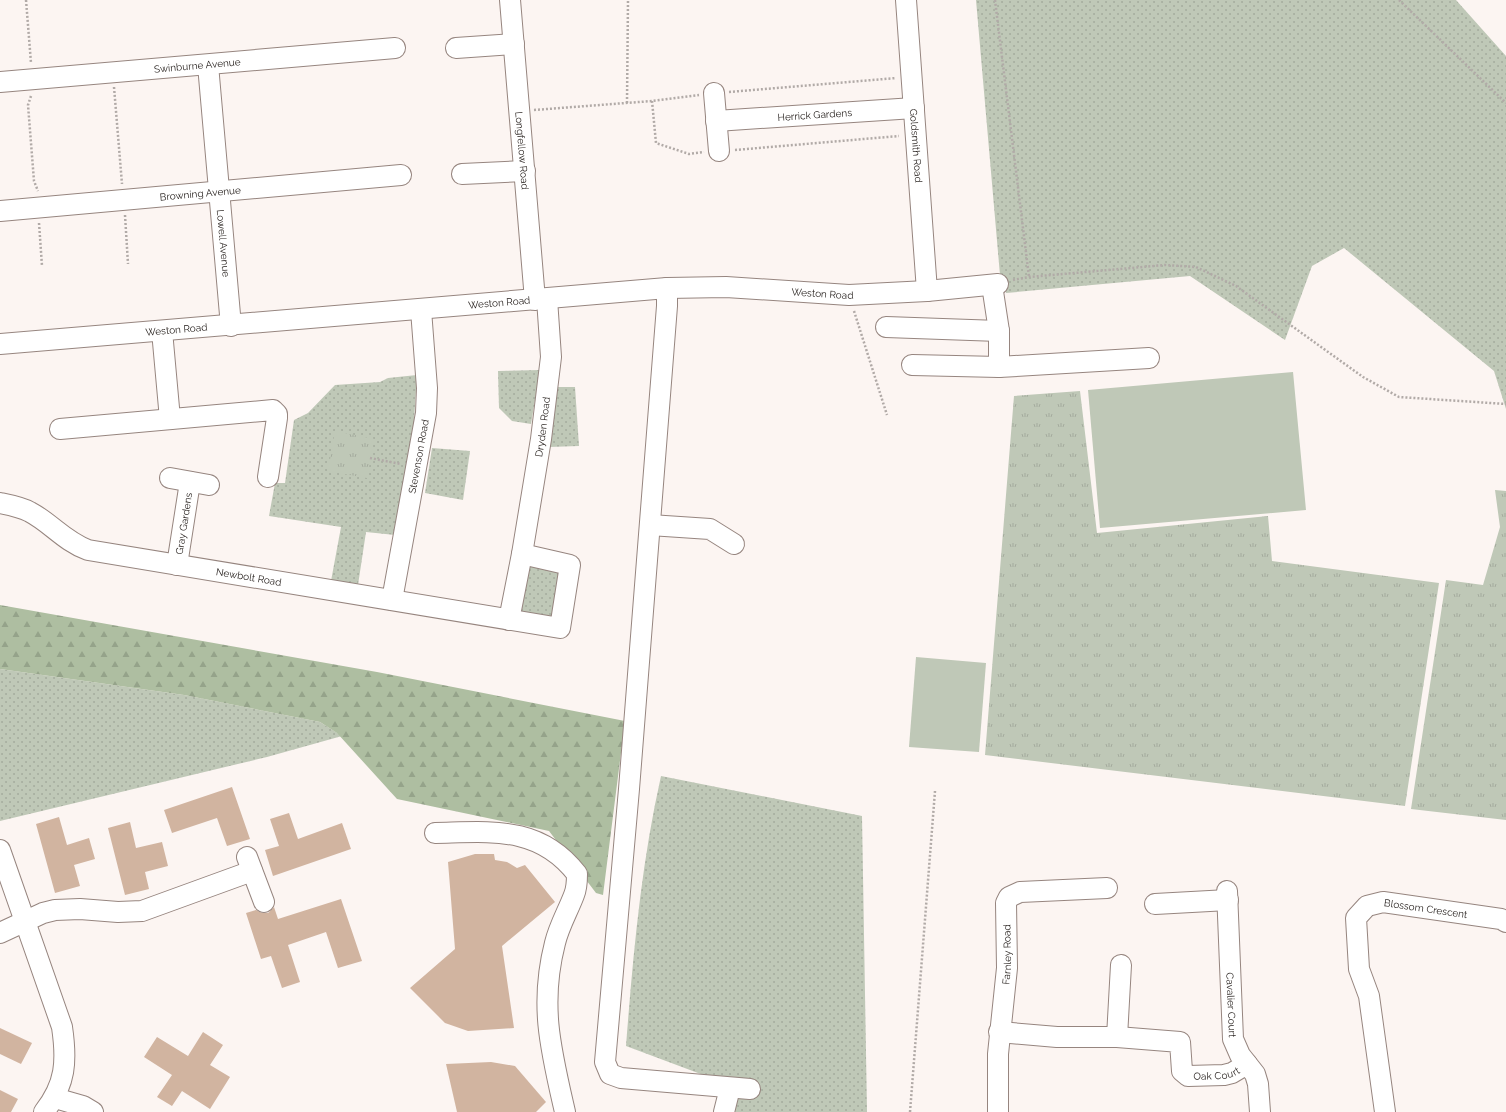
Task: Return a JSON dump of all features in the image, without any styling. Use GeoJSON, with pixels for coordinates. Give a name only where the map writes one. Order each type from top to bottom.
{"type":"FeatureCollection","features":[{"type":"Feature","properties":{"kind":"street","name":"Longfellow Road"},"geometry":{"type":"LineString","coordinates":[[510,0],[525,171],[541,300]]}},
{"type":"Feature","properties":{"kind":"street","name":"Goldsmith Road"},"geometry":{"type":"LineString","coordinates":[[906,0],[927,291]]}},
{"type":"Feature","properties":{"kind":"street"},"geometry":{"type":"LineString","coordinates":[[456,48],[514,44]]}},
{"type":"Feature","properties":{"kind":"street","name":"Swinburne Avenue"},"geometry":{"type":"LineString","coordinates":[[0,82],[395,48]]}},
{"type":"Feature","properties":{"kind":"street","name":"Lowell Avenue"},"geometry":{"type":"LineString","coordinates":[[208,65],[231,326]]}},
{"type":"Feature","properties":{"kind":"street"},"geometry":{"type":"LineString","coordinates":[[714,93],[718,151]]}},
{"type":"Feature","properties":{"kind":"street","name":"Herrick Gardens"},"geometry":{"type":"LineString","coordinates":[[716,120],[914,108]]}},
{"type":"Feature","properties":{"kind":"street"},"geometry":{"type":"LineString","coordinates":[[462,174],[525,171]]}},
{"type":"Feature","properties":{"kind":"street","name":"Browning Avenue"},"geometry":{"type":"LineString","coordinates":[[0,210],[401,175]]}},
{"type":"Feature","properties":{"kind":"street"},"geometry":{"type":"LineString","coordinates":[[995,284],[1000,367]]}},
{"type":"Feature","properties":{"kind":"street","name":"Weston Road"},"geometry":{"type":"LineString","coordinates":[[0,344],[541,300],[667,288],[726,287],[849,295],[927,291],[995,284]]}},
{"type":"Feature","properties":{"kind":"street"},"geometry":{"type":"LineString","coordinates":[[667,288],[667,306],[650,525],[604,1062],[610,1074],[621,1078],[740,1088],[724,1112]]}},
{"type":"Feature","properties":{"kind":"street","name":"Dryden Road"},"geometry":{"type":"LineString","coordinates":[[509,620],[522,554],[541,439],[551,357],[541,300]]}},
{"type":"Feature","properties":{"kind":"street","name":"Stevenson Road"},"geometry":{"type":"LineString","coordinates":[[392,600],[426,413],[427,388],[421,310]]}},
{"type":"Feature","properties":{"kind":"street"},"geometry":{"type":"LineString","coordinates":[[886,327],[999,331]]}},
{"type":"Feature","properties":{"kind":"street"},"geometry":{"type":"LineString","coordinates":[[162,331],[170,419]]}},
{"type":"Feature","properties":{"kind":"street"},"geometry":{"type":"LineString","coordinates":[[912,365],[1000,367],[1149,358]]}},
{"type":"Feature","properties":{"kind":"street"},"geometry":{"type":"LineString","coordinates":[[60,429],[273,410],[277,414],[277,418],[268,477]]}},
{"type":"Feature","properties":{"kind":"street","name":"Gray Gardens"},"geometry":{"type":"LineString","coordinates":[[170,478],[199,483],[177,565]]}},
{"type":"Feature","properties":{"kind":"street","name":"Newbolt Road"},"geometry":{"type":"LineString","coordinates":[[0,503],[15,506],[31,512],[74,544],[88,550],[509,620]]}},
{"type":"Feature","properties":{"kind":"street"},"geometry":{"type":"LineString","coordinates":[[650,525],[710,529],[734,544]]}},
{"type":"Feature","properties":{"kind":"street"},"geometry":{"type":"LineString","coordinates":[[509,620],[556,628],[560,628],[561,625],[570,565],[522,554]]}},
{"type":"Feature","properties":{"kind":"street"},"geometry":{"type":"LineString","coordinates":[[435,833],[485,832],[523,837],[543,844],[566,859],[577,874],[575,893],[555,941],[548,972],[546,1002],[549,1033],[566,1112]]}},
{"type":"Feature","properties":{"kind":"street"},"geometry":{"type":"LineString","coordinates":[[0,850],[62,1027],[65,1059],[64,1073],[50,1105],[83,1106],[93,1112]]}},
{"type":"Feature","properties":{"kind":"street"},"geometry":{"type":"LineString","coordinates":[[0,933],[43,913],[66,909],[118,912],[142,911],[250,864],[264,902]]}},
{"type":"Feature","properties":{"kind":"street","name":"Farnley Road"},"geometry":{"type":"LineString","coordinates":[[998,1112],[997,1084],[999,1032],[1007,968],[1006,903],[1009,897],[1020,892],[1107,888]]}},
{"type":"Feature","properties":{"kind":"street","name":"Cavalier Court"},"geometry":{"type":"LineString","coordinates":[[1155,904],[1228,895],[1233,1039],[1240,1055],[1255,1074],[1258,1084],[1260,1112]]}},
{"type":"Feature","properties":{"kind":"street","name":"Blossom Crescent"},"geometry":{"type":"LineString","coordinates":[[1385,1112],[1369,996],[1359,969],[1356,918],[1367,906],[1383,902],[1501,919],[1506,922]]}},
{"type":"Feature","properties":{"kind":"street"},"geometry":{"type":"LineString","coordinates":[[1116,1038],[1121,965]]}},
{"type":"Feature","properties":{"kind":"street","name":"Oak Court"},"geometry":{"type":"LineString","coordinates":[[999,1032],[1071,1038],[1116,1038],[1180,1042],[1182,1071],[1188,1076],[1224,1075],[1232,1073],[1247,1064]]}},
{"type":"Feature","properties":{"kind":"path"},"geometry":{"type":"LineString","coordinates":[[26,0],[31,65],[34,71],[43,79],[35,88],[28,105],[34,181],[45,207],[40,218],[38,229],[42,266]]}},
{"type":"Feature","properties":{"kind":"path"},"geometry":{"type":"LineString","coordinates":[[627,103],[628,0]]}},
{"type":"Feature","properties":{"kind":"path"},"geometry":{"type":"LineString","coordinates":[[995,0],[1029,277]]}},
{"type":"Feature","properties":{"kind":"path"},"geometry":{"type":"LineString","coordinates":[[1399,0],[1506,103]]}},
{"type":"Feature","properties":{"kind":"path"},"geometry":{"type":"LineString","coordinates":[[113,73],[128,264]]}},
{"type":"Feature","properties":{"kind":"path"},"geometry":{"type":"LineString","coordinates":[[652,101],[656,143],[689,154],[916,135]]}},
{"type":"Feature","properties":{"kind":"path"},"geometry":{"type":"LineString","coordinates":[[995,284],[1029,277],[1165,265],[1196,267],[1236,286],[1363,377],[1399,397],[1506,404]]}},
{"type":"Feature","properties":{"kind":"path"},"geometry":{"type":"LineString","coordinates":[[849,295],[887,415]]}},
{"type":"Feature","properties":{"kind":"path"},"geometry":{"type":"LineString","coordinates":[[370,458],[416,467]]}},
{"type":"Feature","properties":{"kind":"path"},"geometry":{"type":"LineString","coordinates":[[910,1112],[935,791]]}},
{"type":"Feature","properties":{"kind":"green space"},"geometry":{"type":"Polygon","coordinates":[[[976,0],[1456,0],[1506,56],[1506,409],[1494,371],[1344,248],[1312,266],[1285,340],[1190,276],[1006,293],[1006,282],[1000,275],[976,0]]]}},
{"type":"Feature","properties":{"kind":"green space"},"geometry":{"type":"Polygon","coordinates":[[[540,370],[531,424],[512,421],[499,408],[498,371],[540,370]]]}},
{"type":"Feature","properties":{"kind":"green space"},"geometry":{"type":"Polygon","coordinates":[[[1293,372],[1306,510],[1100,528],[1088,390],[1293,372]]]}},
{"type":"Feature","properties":{"kind":"green space"},"geometry":{"type":"Polygon","coordinates":[[[417,375],[414,421],[395,535],[366,532],[358,585],[331,581],[341,527],[269,516],[275,483],[285,483],[294,420],[308,413],[335,385],[380,382],[388,378],[417,375]]]}},
{"type":"Feature","properties":{"kind":"green space"},"geometry":{"type":"Polygon","coordinates":[[[558,387],[575,387],[579,446],[549,447],[558,387]]]}},
{"type":"Feature","properties":{"kind":"green space"},"geometry":{"type":"Polygon","coordinates":[[[1080,391],[1097,533],[1268,516],[1272,561],[1439,583],[1405,806],[985,755],[1014,396],[1080,391]]]}},
{"type":"Feature","properties":{"kind":"green space"},"geometry":{"type":"Polygon","coordinates":[[[335,431],[374,439],[367,478],[328,471],[335,431]]]}},
{"type":"Feature","properties":{"kind":"green space"},"geometry":{"type":"Polygon","coordinates":[[[432,448],[470,451],[463,500],[425,493],[432,448]]]}},
{"type":"Feature","properties":{"kind":"green space"},"geometry":{"type":"Polygon","coordinates":[[[1495,490],[1506,491],[1506,820],[1411,809],[1446,580],[1483,585],[1500,527],[1495,490]]]}},
{"type":"Feature","properties":{"kind":"green space"},"geometry":{"type":"Polygon","coordinates":[[[528,565],[561,568],[556,618],[523,613],[520,609],[528,565]]]}},
{"type":"Feature","properties":{"kind":"green space"},"geometry":{"type":"Polygon","coordinates":[[[0,605],[377,672],[625,721],[603,895],[596,893],[549,831],[397,799],[337,733],[320,722],[184,695],[0,669],[0,605]]]}},
{"type":"Feature","properties":{"kind":"green space"},"geometry":{"type":"Polygon","coordinates":[[[916,657],[986,663],[979,752],[909,747],[916,657]]]}},
{"type":"Feature","properties":{"kind":"green space"},"geometry":{"type":"Polygon","coordinates":[[[0,669],[184,695],[320,722],[342,736],[267,757],[0,821],[0,669]]]}},
{"type":"Feature","properties":{"kind":"green space"},"geometry":{"type":"Polygon","coordinates":[[[661,776],[862,816],[867,1112],[731,1112],[738,1088],[626,1046],[635,944],[643,877],[661,776]]]}},
{"type":"Feature","properties":{"kind":"building"},"geometry":{"type":"Polygon","coordinates":[[[232,787],[250,839],[227,846],[217,818],[172,833],[164,810],[232,787]]]}},
{"type":"Feature","properties":{"kind":"building"},"geometry":{"type":"Polygon","coordinates":[[[289,813],[298,839],[342,823],[351,849],[273,876],[265,850],[279,846],[270,819],[289,813]]]}},
{"type":"Feature","properties":{"kind":"building"},"geometry":{"type":"Polygon","coordinates":[[[59,817],[67,845],[89,838],[95,859],[74,865],[80,886],[55,893],[36,824],[59,817]]]}},
{"type":"Feature","properties":{"kind":"building"},"geometry":{"type":"Polygon","coordinates":[[[130,822],[136,848],[162,842],[168,866],[145,872],[149,889],[125,895],[108,828],[130,822]]]}},
{"type":"Feature","properties":{"kind":"building"},"geometry":{"type":"Polygon","coordinates":[[[475,854],[494,854],[495,860],[507,862],[517,868],[525,865],[555,902],[502,946],[514,1028],[468,1031],[445,1023],[410,988],[455,949],[448,862],[475,854]]]}},
{"type":"Feature","properties":{"kind":"building"},"geometry":{"type":"Polygon","coordinates":[[[341,899],[362,961],[338,968],[326,932],[288,945],[300,982],[282,988],[271,956],[261,959],[246,913],[256,910],[262,913],[268,913],[274,907],[278,919],[341,899]]]}},
{"type":"Feature","properties":{"kind":"building"},"geometry":{"type":"Polygon","coordinates":[[[0,1028],[32,1043],[21,1064],[0,1054],[0,1028]]]}},
{"type":"Feature","properties":{"kind":"building"},"geometry":{"type":"Polygon","coordinates":[[[203,1032],[223,1045],[210,1065],[230,1077],[210,1109],[182,1091],[172,1106],[157,1097],[172,1075],[144,1057],[157,1037],[188,1056],[203,1032]]]}},
{"type":"Feature","properties":{"kind":"building"},"geometry":{"type":"Polygon","coordinates":[[[491,1062],[515,1066],[546,1102],[536,1112],[457,1112],[446,1064],[491,1062]]]}},
{"type":"Feature","properties":{"kind":"building"},"geometry":{"type":"Polygon","coordinates":[[[0,1090],[18,1099],[11,1112],[0,1112],[0,1090]]]}}]}
